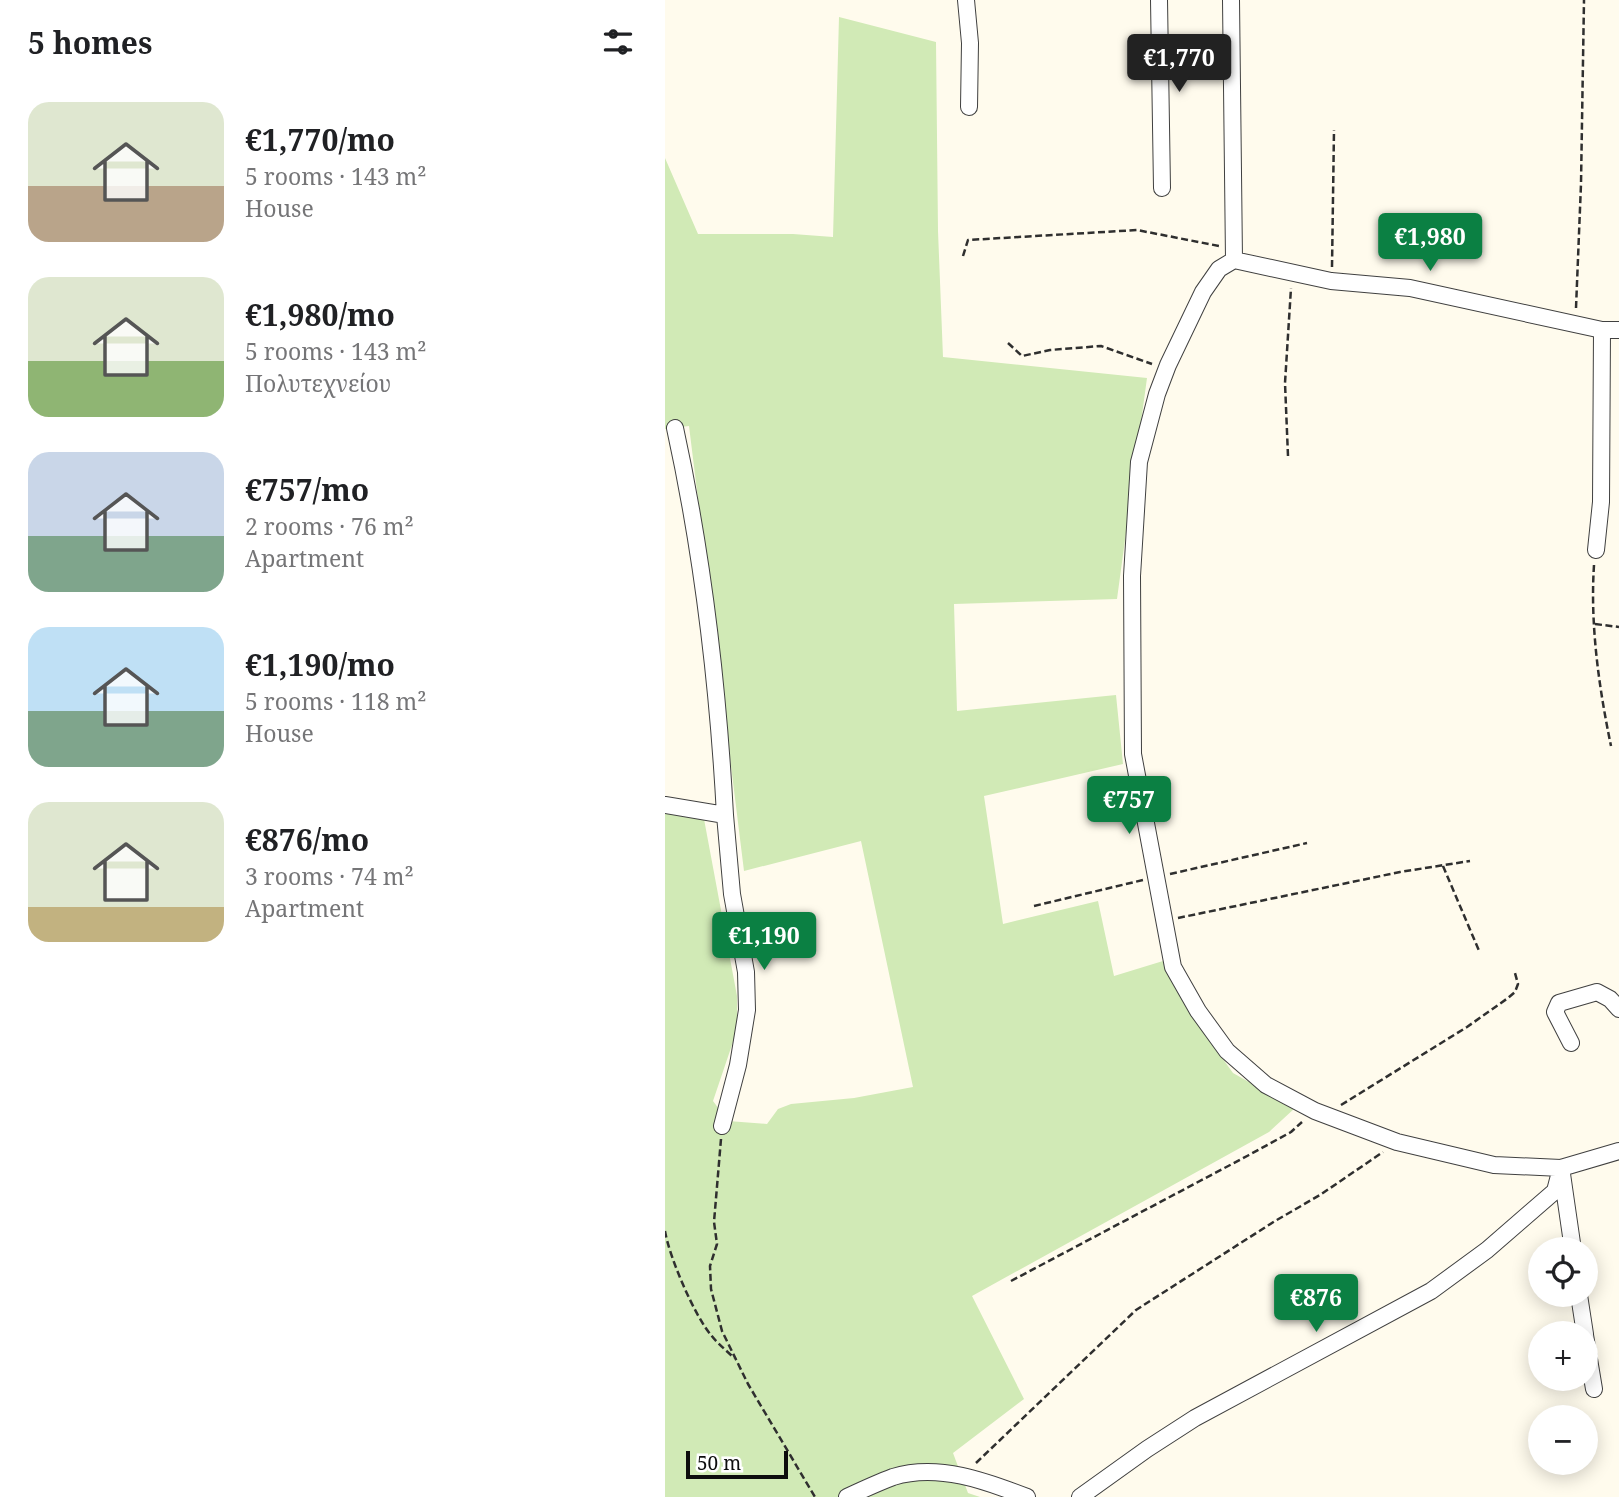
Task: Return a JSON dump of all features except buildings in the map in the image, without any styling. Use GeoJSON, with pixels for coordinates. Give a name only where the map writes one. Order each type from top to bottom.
{"type":"FeatureCollection","features":[{"type":"Feature","properties":{"kind":"street"},"geometry":{"type":"LineString","coordinates":[[966,0],[970,43],[969,107]]}},
{"type":"Feature","properties":{"kind":"street"},"geometry":{"type":"LineString","coordinates":[[1159,0],[1162,188]]}},
{"type":"Feature","properties":{"kind":"street"},"geometry":{"type":"LineString","coordinates":[[1231,0],[1234,253],[1203,292],[1157,394],[1139,461],[1132,576],[1133,754],[1173,967],[1198,1011],[1227,1051],[1266,1085],[1319,1113],[1397,1142],[1494,1165],[1561,1168],[1619,1151]]}},
{"type":"Feature","properties":{"kind":"street"},"geometry":{"type":"LineString","coordinates":[[1234,253],[1292,273],[1331,281],[1410,288],[1611,330],[1601,502],[1595,550]]}},
{"type":"Feature","properties":{"kind":"street"},"geometry":{"type":"LineString","coordinates":[[675,428],[701,559],[716,681],[732,894],[746,971],[747,1010],[738,1065],[722,1126]]}},
{"type":"Feature","properties":{"kind":"street"},"geometry":{"type":"LineString","coordinates":[[665,805],[725,816]]}},
{"type":"Feature","properties":{"kind":"street"},"geometry":{"type":"LineString","coordinates":[[1571,1043],[1555,1012],[1559,1003],[1597,992],[1610,999],[1619,1009]]}},
{"type":"Feature","properties":{"kind":"street"},"geometry":{"type":"LineString","coordinates":[[1561,1168],[1571,1237]]}},
{"type":"Feature","properties":{"kind":"street"},"geometry":{"type":"LineString","coordinates":[[1080,1497],[1147,1448],[1195,1418],[1431,1291],[1487,1250],[1555,1191],[1561,1168]]}},
{"type":"Feature","properties":{"kind":"street"},"geometry":{"type":"LineString","coordinates":[[847,1497],[896,1476],[932,1472],[963,1476],[1027,1497]]}},
{"type":"Feature","properties":{"kind":"path"},"geometry":{"type":"LineString","coordinates":[[1575,323],[1581,184],[1584,0]]}},
{"type":"Feature","properties":{"kind":"path"},"geometry":{"type":"LineString","coordinates":[[1331,281],[1334,130]]}},
{"type":"Feature","properties":{"kind":"path"},"geometry":{"type":"LineString","coordinates":[[963,256],[968,240],[1137,230],[1234,253]]}},
{"type":"Feature","properties":{"kind":"path"},"geometry":{"type":"LineString","coordinates":[[1288,456],[1285,383],[1292,273]]}},
{"type":"Feature","properties":{"kind":"path"},"geometry":{"type":"LineString","coordinates":[[1008,343],[1021,356],[1051,350],[1101,346],[1149,364],[1168,365]]}},
{"type":"Feature","properties":{"kind":"path"},"geometry":{"type":"LineString","coordinates":[[1595,550],[1595,624],[1603,707],[1611,746]]}},
{"type":"Feature","properties":{"kind":"path"},"geometry":{"type":"LineString","coordinates":[[1595,624],[1619,627]]}},
{"type":"Feature","properties":{"kind":"path"},"geometry":{"type":"LineString","coordinates":[[1163,921],[1470,861]]}},
{"type":"Feature","properties":{"kind":"path"},"geometry":{"type":"LineString","coordinates":[[1443,865],[1480,953]]}},
{"type":"Feature","properties":{"kind":"path"},"geometry":{"type":"LineString","coordinates":[[1010,1281],[1291,1132],[1467,1027],[1515,992],[1518,984],[1515,973]]}},
{"type":"Feature","properties":{"kind":"path"},"geometry":{"type":"LineString","coordinates":[[722,1126],[714,1222],[717,1244],[711,1266],[711,1289],[722,1331],[736,1360],[815,1497]]}},
{"type":"Feature","properties":{"kind":"path"},"geometry":{"type":"LineString","coordinates":[[963,1476],[1136,1310],[1320,1195],[1397,1142]]}},
{"type":"Feature","properties":{"kind":"path"},"geometry":{"type":"LineString","coordinates":[[665,1231],[688,1293],[710,1334],[736,1360]]}},
{"type":"Feature","properties":{"kind":"green space"},"geometry":{"type":"Polygon","coordinates":[[[839,17],[936,42],[938,231],[943,357],[1147,378],[1117,599],[954,604],[957,711],[1116,695],[1123,764],[984,796],[1003,924],[1098,901],[1114,976],[1163,961],[1197,1023],[1233,1073],[1295,1108],[1269,1132],[972,1296],[1024,1399],[953,1453],[968,1493],[980,1497],[665,1497],[665,810],[704,819],[737,996],[737,1030],[713,1101],[728,1121],[767,1124],[778,1109],[791,1104],[854,1098],[913,1087],[861,841],[744,871],[689,426],[665,429],[665,158],[698,234],[793,234],[833,237],[839,17]]]}}]}
